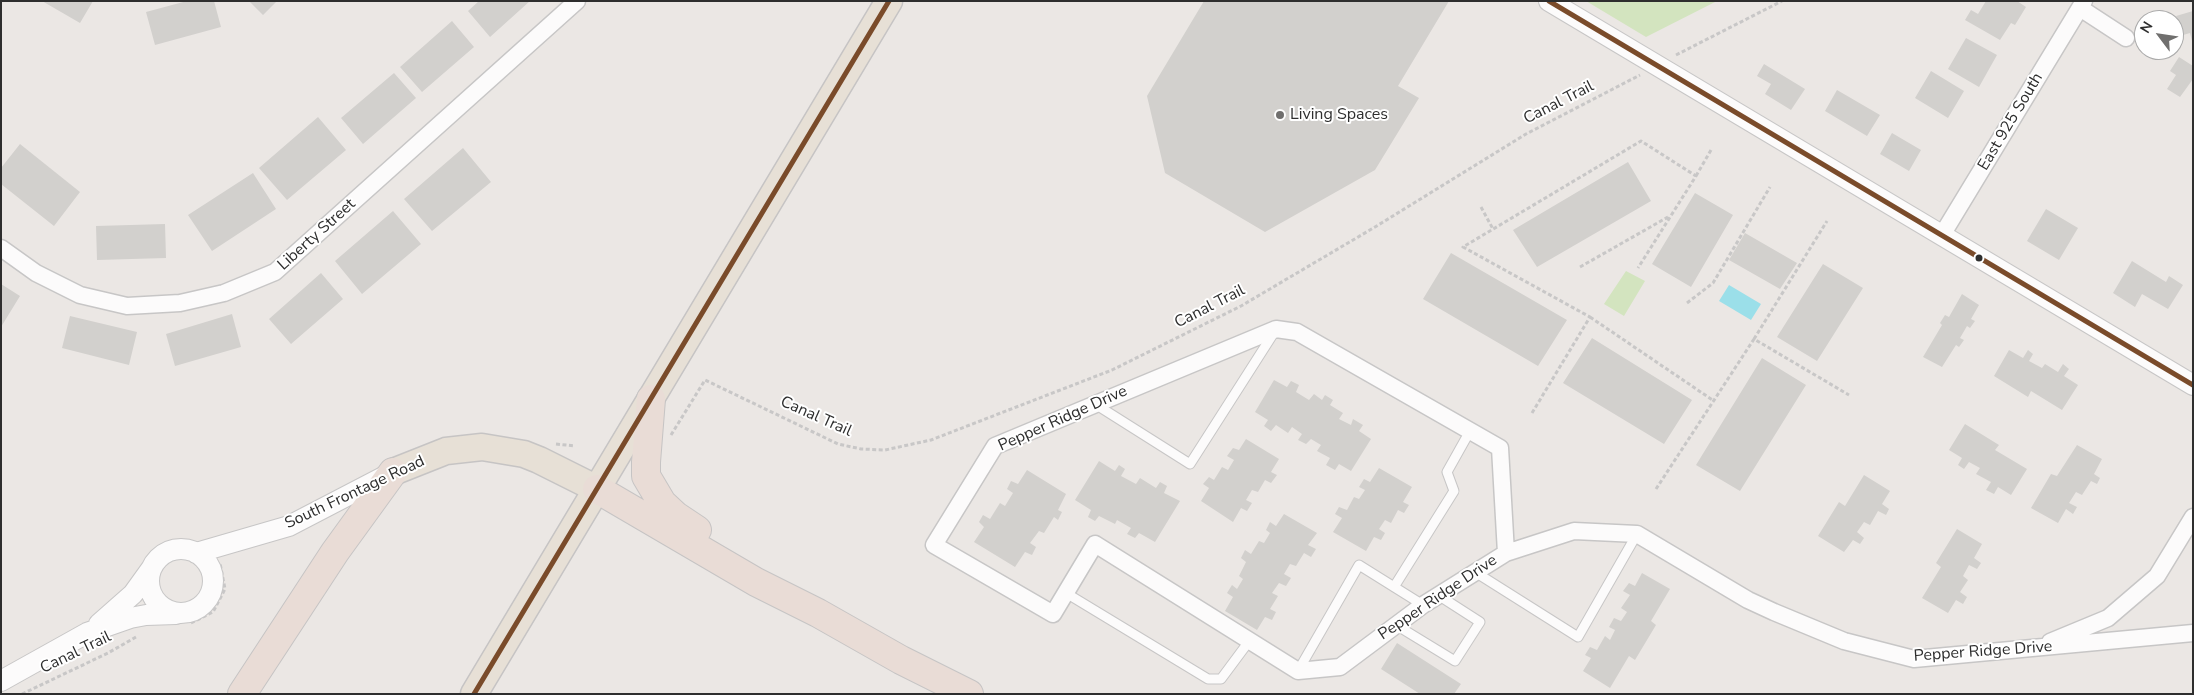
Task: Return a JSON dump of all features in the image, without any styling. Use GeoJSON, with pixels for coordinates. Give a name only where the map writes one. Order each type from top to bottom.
{"type":"FeatureCollection","features":[{"type":"Feature","properties":{"kind":"highway"},"geometry":{"type":"LineString","coordinates":[[651,400],[645,468],[649,483],[658,498],[687,523],[771,573],[818,613]]}},
{"type":"Feature","properties":{"kind":"highway"},"geometry":{"type":"LineString","coordinates":[[242,694],[335,552],[393,472]]}},
{"type":"Feature","properties":{"kind":"highway"},"geometry":{"type":"LineString","coordinates":[[597,489],[756,582],[818,613],[901,660],[969,694]]}},
{"type":"Feature","properties":{"kind":"main road"},"geometry":{"type":"LineString","coordinates":[[474,694],[889,1]]}},
{"type":"Feature","properties":{"kind":"main road","name":"South Frontage Road"},"geometry":{"type":"LineString","coordinates":[[393,472],[446,451],[482,447],[524,454],[540,460],[597,489]]}},
{"type":"Feature","properties":{"kind":"street","name":"Liberty Street"},"geometry":{"type":"LineString","coordinates":[[1,248],[36,273],[80,295],[127,306],[189,301],[224,293],[275,272],[577,1]]}},
{"type":"Feature","properties":{"kind":"street"},"geometry":{"type":"LineString","coordinates":[[1549,1],[2193,385]]}},
{"type":"Feature","properties":{"kind":"street","name":"East 925 South"},"geometry":{"type":"LineString","coordinates":[[1942,236],[2082,4],[2126,38]]}},
{"type":"Feature","properties":{"kind":"street","name":"Pepper Ridge Drive"},"geometry":{"type":"LineString","coordinates":[[1506,552],[1500,448],[1297,332],[1276,329],[995,446],[934,545],[1053,614],[1095,544],[1298,671],[1340,668],[1423,605],[1506,552],[1574,531],[1637,534],[1748,600],[1844,642],[1914,659],[2193,634]]}},
{"type":"Feature","properties":{"kind":"street","name":"South Frontage Road"},"geometry":{"type":"LineString","coordinates":[[196,553],[289,526],[393,472]]}},
{"type":"Feature","properties":{"kind":"street"},"geometry":{"type":"LineString","coordinates":[[2034,648],[2108,618],[2157,576],[2193,517]]}},
{"type":"Feature","properties":{"kind":"street","name":"South Frontage Road"},"geometry":{"type":"LineString","coordinates":[[1,682],[88,633],[130,618],[146,615],[180,614],[199,608],[207,600],[212,590],[213,579],[210,568],[204,559],[196,553],[174,550],[164,554],[156,560],[133,594],[88,633]]}},
{"type":"Feature","properties":{"kind":"street"},"geometry":{"type":"LineString","coordinates":[[151,569],[149,579],[150,590],[154,599],[165,609],[180,614]]}},
{"type":"Feature","properties":{"kind":"lane"},"geometry":{"type":"LineString","coordinates":[[1095,404],[1190,464],[1276,329]]}},
{"type":"Feature","properties":{"kind":"lane"},"geometry":{"type":"LineString","coordinates":[[1394,587],[1454,491],[1447,472],[1470,431]]}},
{"type":"Feature","properties":{"kind":"lane"},"geometry":{"type":"LineString","coordinates":[[1475,572],[1578,637],[1637,534]]}},
{"type":"Feature","properties":{"kind":"lane"},"geometry":{"type":"LineString","coordinates":[[1298,671],[1359,565],[1423,605]]}},
{"type":"Feature","properties":{"kind":"lane"},"geometry":{"type":"LineString","coordinates":[[1066,593],[1208,679],[1221,679],[1250,640]]}},
{"type":"Feature","properties":{"kind":"lane"},"geometry":{"type":"LineString","coordinates":[[1396,625],[1455,661],[1480,622],[1438,595]]}},
{"type":"Feature","properties":{"kind":"path","name":"Canal Trail"},"geometry":{"type":"LineString","coordinates":[[666,442],[704,380],[838,444],[861,449],[885,450],[931,440],[1112,370],[1241,306],[1375,227],[1526,134],[1782,1]]}},
{"type":"Feature","properties":{"kind":"path"},"geometry":{"type":"LineString","coordinates":[[1696,176],[1641,141],[1463,247],[1590,318],[1714,401]]}},
{"type":"Feature","properties":{"kind":"path"},"geometry":{"type":"LineString","coordinates":[[1638,268],[1711,150]]}},
{"type":"Feature","properties":{"kind":"path"},"geometry":{"type":"LineString","coordinates":[[1687,303],[1713,282],[1770,186]]}},
{"type":"Feature","properties":{"kind":"path"},"geometry":{"type":"LineString","coordinates":[[1481,207],[1493,230]]}},
{"type":"Feature","properties":{"kind":"path"},"geometry":{"type":"LineString","coordinates":[[1580,268],[1670,217]]}},
{"type":"Feature","properties":{"kind":"path"},"geometry":{"type":"LineString","coordinates":[[1656,489],[1828,221]]}},
{"type":"Feature","properties":{"kind":"path"},"geometry":{"type":"LineString","coordinates":[[1532,413],[1590,318]]}},
{"type":"Feature","properties":{"kind":"path"},"geometry":{"type":"LineString","coordinates":[[1754,339],[1849,395]]}},
{"type":"Feature","properties":{"kind":"path","name":"Canal Trail"},"geometry":{"type":"LineString","coordinates":[[22,694],[108,653],[140,634]]}},
{"type":"Feature","properties":{"kind":"green space"},"geometry":{"type":"Polygon","coordinates":[[[1586,1],[1717,1],[1646,37],[1586,1]]]}},
{"type":"Feature","properties":{"kind":"green space"},"geometry":{"type":"Polygon","coordinates":[[[1626,271],[1645,281],[1624,316],[1604,304],[1626,271]]]}},
{"type":"Feature","properties":{"kind":"water"},"geometry":{"type":"Polygon","coordinates":[[[1729,285],[1761,304],[1751,320],[1719,301],[1729,285]]]}},
{"type":"Feature","properties":{"kind":"building"},"geometry":{"type":"Polygon","coordinates":[[[42,1],[93,1],[80,23],[42,1]]]}},
{"type":"Feature","properties":{"kind":"building"},"geometry":{"type":"Polygon","coordinates":[[[187,1],[214,1],[221,27],[155,45],[146,12],[187,1]]]}},
{"type":"Feature","properties":{"kind":"building"},"geometry":{"type":"Polygon","coordinates":[[[249,1],[277,1],[263,15],[249,1]]]}},
{"type":"Feature","properties":{"kind":"building"},"geometry":{"type":"Polygon","coordinates":[[[479,1],[530,1],[490,37],[468,11],[479,1]]]}},
{"type":"Feature","properties":{"kind":"building","name":"Living Spaces"},"geometry":{"type":"Polygon","coordinates":[[[1204,1],[1449,1],[1398,86],[1419,98],[1375,170],[1265,232],[1165,173],[1147,96],[1204,1]]]}},
{"type":"Feature","properties":{"kind":"building"},"geometry":{"type":"Polygon","coordinates":[[[1986,1],[2017,1],[2026,7],[2015,25],[2011,23],[2000,40],[1965,20],[1971,10],[1978,14],[1986,1]]]}},
{"type":"Feature","properties":{"kind":"building"},"geometry":{"type":"Polygon","coordinates":[[[2193,11],[2193,41],[2190,33],[2184,35],[2184,14],[2193,11]]]}},
{"type":"Feature","properties":{"kind":"building"},"geometry":{"type":"Polygon","coordinates":[[[452,21],[474,47],[422,92],[400,67],[452,21]]]}},
{"type":"Feature","properties":{"kind":"building"},"geometry":{"type":"Polygon","coordinates":[[[1966,38],[1997,55],[1979,87],[1948,69],[1966,38]]]}},
{"type":"Feature","properties":{"kind":"building"},"geometry":{"type":"Polygon","coordinates":[[[2177,60],[2184,60],[2193,66],[2193,79],[2180,97],[2167,89],[2176,75],[2170,71],[2177,60]]]}},
{"type":"Feature","properties":{"kind":"building"},"geometry":{"type":"Polygon","coordinates":[[[1764,64],[1805,89],[1791,110],[1765,94],[1771,84],[1757,76],[1764,64]]]}},
{"type":"Feature","properties":{"kind":"building"},"geometry":{"type":"Polygon","coordinates":[[[1931,71],[1964,91],[1948,118],[1915,98],[1931,71]]]}},
{"type":"Feature","properties":{"kind":"building"},"geometry":{"type":"Polygon","coordinates":[[[394,73],[416,98],[363,144],[341,118],[394,73]]]}},
{"type":"Feature","properties":{"kind":"building"},"geometry":{"type":"Polygon","coordinates":[[[1837,90],[1880,115],[1867,136],[1825,111],[1837,90]]]}},
{"type":"Feature","properties":{"kind":"building"},"geometry":{"type":"Polygon","coordinates":[[[318,117],[346,150],[287,200],[259,168],[318,117]]]}},
{"type":"Feature","properties":{"kind":"building"},"geometry":{"type":"Polygon","coordinates":[[[1892,133],[1921,150],[1909,171],[1880,154],[1892,133]]]}},
{"type":"Feature","properties":{"kind":"building"},"geometry":{"type":"Polygon","coordinates":[[[20,144],[80,192],[54,226],[1,184],[1,168],[20,144]]]}},
{"type":"Feature","properties":{"kind":"building"},"geometry":{"type":"Polygon","coordinates":[[[463,148],[491,182],[432,231],[404,199],[463,148]]]}},
{"type":"Feature","properties":{"kind":"building"},"geometry":{"type":"Polygon","coordinates":[[[1628,162],[1651,201],[1537,267],[1513,230],[1628,162]]]}},
{"type":"Feature","properties":{"kind":"building"},"geometry":{"type":"Polygon","coordinates":[[[253,173],[276,209],[212,251],[188,215],[253,173]]]}},
{"type":"Feature","properties":{"kind":"building"},"geometry":{"type":"Polygon","coordinates":[[[1695,193],[1733,215],[1691,287],[1652,264],[1695,193]]]}},
{"type":"Feature","properties":{"kind":"building"},"geometry":{"type":"Polygon","coordinates":[[[2046,209],[2078,228],[2059,260],[2027,241],[2046,209]]]}},
{"type":"Feature","properties":{"kind":"building"},"geometry":{"type":"Polygon","coordinates":[[[393,211],[421,244],[362,294],[335,261],[393,211]]]}},
{"type":"Feature","properties":{"kind":"building"},"geometry":{"type":"Polygon","coordinates":[[[165,224],[166,258],[97,260],[96,226],[165,224]]]}},
{"type":"Feature","properties":{"kind":"building"},"geometry":{"type":"Polygon","coordinates":[[[1745,233],[1797,263],[1780,289],[1729,260],[1745,233]]]}},
{"type":"Feature","properties":{"kind":"building"},"geometry":{"type":"Polygon","coordinates":[[[1451,253],[1567,320],[1538,366],[1423,299],[1451,253]]]}},
{"type":"Feature","properties":{"kind":"building"},"geometry":{"type":"Polygon","coordinates":[[[2132,261],[2166,282],[2169,276],[2183,285],[2168,309],[2142,294],[2135,307],[2113,293],[2132,261]]]}},
{"type":"Feature","properties":{"kind":"building"},"geometry":{"type":"Polygon","coordinates":[[[1823,264],[1863,288],[1817,361],[1777,337],[1823,264]]]}},
{"type":"Feature","properties":{"kind":"building"},"geometry":{"type":"Polygon","coordinates":[[[321,273],[343,299],[291,344],[269,319],[321,273]]]}},
{"type":"Feature","properties":{"kind":"building"},"geometry":{"type":"Polygon","coordinates":[[[1,284],[20,296],[1,327],[1,284]]]}},
{"type":"Feature","properties":{"kind":"building"},"geometry":{"type":"Polygon","coordinates":[[[1962,294],[1979,305],[1971,319],[1975,321],[1970,328],[1967,326],[1960,338],[1964,340],[1959,347],[1956,345],[1942,367],[1923,357],[1942,325],[1940,323],[1945,315],[1949,317],[1962,294]]]}},
{"type":"Feature","properties":{"kind":"building"},"geometry":{"type":"Polygon","coordinates":[[[232,314],[241,347],[175,366],[166,334],[232,314]]]}},
{"type":"Feature","properties":{"kind":"building"},"geometry":{"type":"Polygon","coordinates":[[[70,316],[137,332],[129,365],[62,348],[70,316]]]}},
{"type":"Feature","properties":{"kind":"building"},"geometry":{"type":"Polygon","coordinates":[[[1592,338],[1692,400],[1664,444],[1563,383],[1592,338]]]}},
{"type":"Feature","properties":{"kind":"building"},"geometry":{"type":"Polygon","coordinates":[[[2009,350],[2023,358],[2028,350],[2033,354],[2029,361],[2042,368],[2045,364],[2058,372],[2063,364],[2069,369],[2064,376],[2078,385],[2062,410],[2031,391],[2028,397],[1994,376],[2009,350]]]}},
{"type":"Feature","properties":{"kind":"building"},"geometry":{"type":"Polygon","coordinates":[[[1762,358],[1806,385],[1740,491],[1696,465],[1762,358]]]}},
{"type":"Feature","properties":{"kind":"building"},"geometry":{"type":"Polygon","coordinates":[[[1274,380],[1287,387],[1291,381],[1299,385],[1296,392],[1309,400],[1314,394],[1322,400],[1325,395],[1333,400],[1330,405],[1343,413],[1339,419],[1351,425],[1353,419],[1363,425],[1359,431],[1371,439],[1351,471],[1339,464],[1335,470],[1326,465],[1330,458],[1317,451],[1321,445],[1311,439],[1306,444],[1298,440],[1302,434],[1292,427],[1288,433],[1276,425],[1271,431],[1264,426],[1268,420],[1255,412],[1274,380]]]}},
{"type":"Feature","properties":{"kind":"building"},"geometry":{"type":"Polygon","coordinates":[[[1965,424],[1999,445],[1995,450],[2027,469],[2011,495],[1998,487],[1994,494],[1986,490],[1991,482],[1976,474],[1980,468],[1969,462],[1964,469],[1958,465],[1962,458],[1949,450],[1965,424]]]}},
{"type":"Feature","properties":{"kind":"building"},"geometry":{"type":"Polygon","coordinates":[[[1246,439],[1279,459],[1271,472],[1277,475],[1271,483],[1265,480],[1258,492],[1252,490],[1246,500],[1252,503],[1247,511],[1241,508],[1233,522],[1201,501],[1209,488],[1203,484],[1209,477],[1214,480],[1222,467],[1228,470],[1234,460],[1227,456],[1233,448],[1239,450],[1246,439]]]}},
{"type":"Feature","properties":{"kind":"building"},"geometry":{"type":"Polygon","coordinates":[[[2077,445],[2102,459],[2094,474],[2100,478],[2097,484],[2091,481],[2082,495],[2076,492],[2069,503],[2077,507],[2073,514],[2066,509],[2058,523],[2031,508],[2051,474],[2057,476],[2077,445]]]}},
{"type":"Feature","properties":{"kind":"building"},"geometry":{"type":"Polygon","coordinates":[[[1099,461],[1115,471],[1119,465],[1125,469],[1121,476],[1136,484],[1140,478],[1156,488],[1160,482],[1167,486],[1164,493],[1180,501],[1155,542],[1139,533],[1135,538],[1127,534],[1131,528],[1117,520],[1115,524],[1099,516],[1095,521],[1088,517],[1091,510],[1075,500],[1099,461]]]}},
{"type":"Feature","properties":{"kind":"building"},"geometry":{"type":"Polygon","coordinates":[[[1379,468],[1412,487],[1403,502],[1409,505],[1404,513],[1398,510],[1391,523],[1385,520],[1379,529],[1385,533],[1381,540],[1374,537],[1366,551],[1333,532],[1342,518],[1335,514],[1339,507],[1347,510],[1354,497],[1359,499],[1365,490],[1359,487],[1364,479],[1370,482],[1379,468]]]}},
{"type":"Feature","properties":{"kind":"building"},"geometry":{"type":"Polygon","coordinates":[[[1027,470],[1066,494],[1058,510],[1062,512],[1058,520],[1054,517],[1044,533],[1039,531],[1030,543],[1036,547],[1032,555],[1025,552],[1015,567],[974,542],[984,527],[979,522],[983,515],[990,519],[1000,503],[1005,506],[1013,493],[1007,489],[1011,481],[1018,484],[1027,470]]]}},
{"type":"Feature","properties":{"kind":"building"},"geometry":{"type":"Polygon","coordinates":[[[1864,475],[1890,491],[1882,504],[1889,509],[1886,515],[1878,511],[1870,525],[1864,522],[1857,532],[1864,538],[1860,544],[1853,540],[1844,552],[1818,536],[1839,502],[1845,506],[1864,475]]]}},
{"type":"Feature","properties":{"kind":"building"},"geometry":{"type":"Polygon","coordinates":[[[1284,514],[1317,533],[1308,545],[1316,549],[1311,557],[1304,553],[1296,566],[1290,564],[1284,574],[1291,578],[1286,586],[1279,583],[1272,593],[1278,596],[1270,609],[1276,612],[1272,620],[1265,617],[1257,630],[1225,611],[1233,597],[1227,593],[1232,585],[1237,589],[1243,579],[1239,576],[1246,562],[1241,558],[1245,550],[1251,554],[1259,541],[1264,543],[1270,533],[1266,530],[1270,522],[1276,526],[1284,514]]]}},
{"type":"Feature","properties":{"kind":"building"},"geometry":{"type":"Polygon","coordinates":[[[1957,529],[1982,544],[1974,558],[1981,563],[1977,569],[1969,565],[1963,576],[1968,580],[1960,592],[1967,597],[1963,604],[1956,600],[1948,613],[1922,598],[1941,567],[1936,563],[1957,529]]]}},
{"type":"Feature","properties":{"kind":"building"},"geometry":{"type":"Polygon","coordinates":[[[1642,573],[1670,589],[1651,621],[1656,625],[1635,660],[1629,656],[1610,688],[1583,671],[1591,658],[1585,655],[1590,647],[1597,650],[1605,636],[1610,640],[1615,630],[1609,627],[1614,618],[1621,621],[1627,612],[1621,608],[1630,595],[1623,591],[1629,583],[1635,586],[1642,573]]]}},
{"type":"Feature","properties":{"kind":"building"},"geometry":{"type":"Polygon","coordinates":[[[1397,643],[1461,684],[1454,694],[1420,694],[1381,669],[1397,643]]]}},
{"type":"Feature","properties":{"kind":"transit line"},"geometry":{"type":"LineString","coordinates":[[474,694],[889,1]]}},
{"type":"Feature","properties":{"kind":"transit line"},"geometry":{"type":"LineString","coordinates":[[1549,1],[2193,385]]}},
{"type":"Feature","properties":{"kind":"place","name":"Living Spaces"},"geometry":{"type":"Point","coordinates":[1280,115]}}]}
